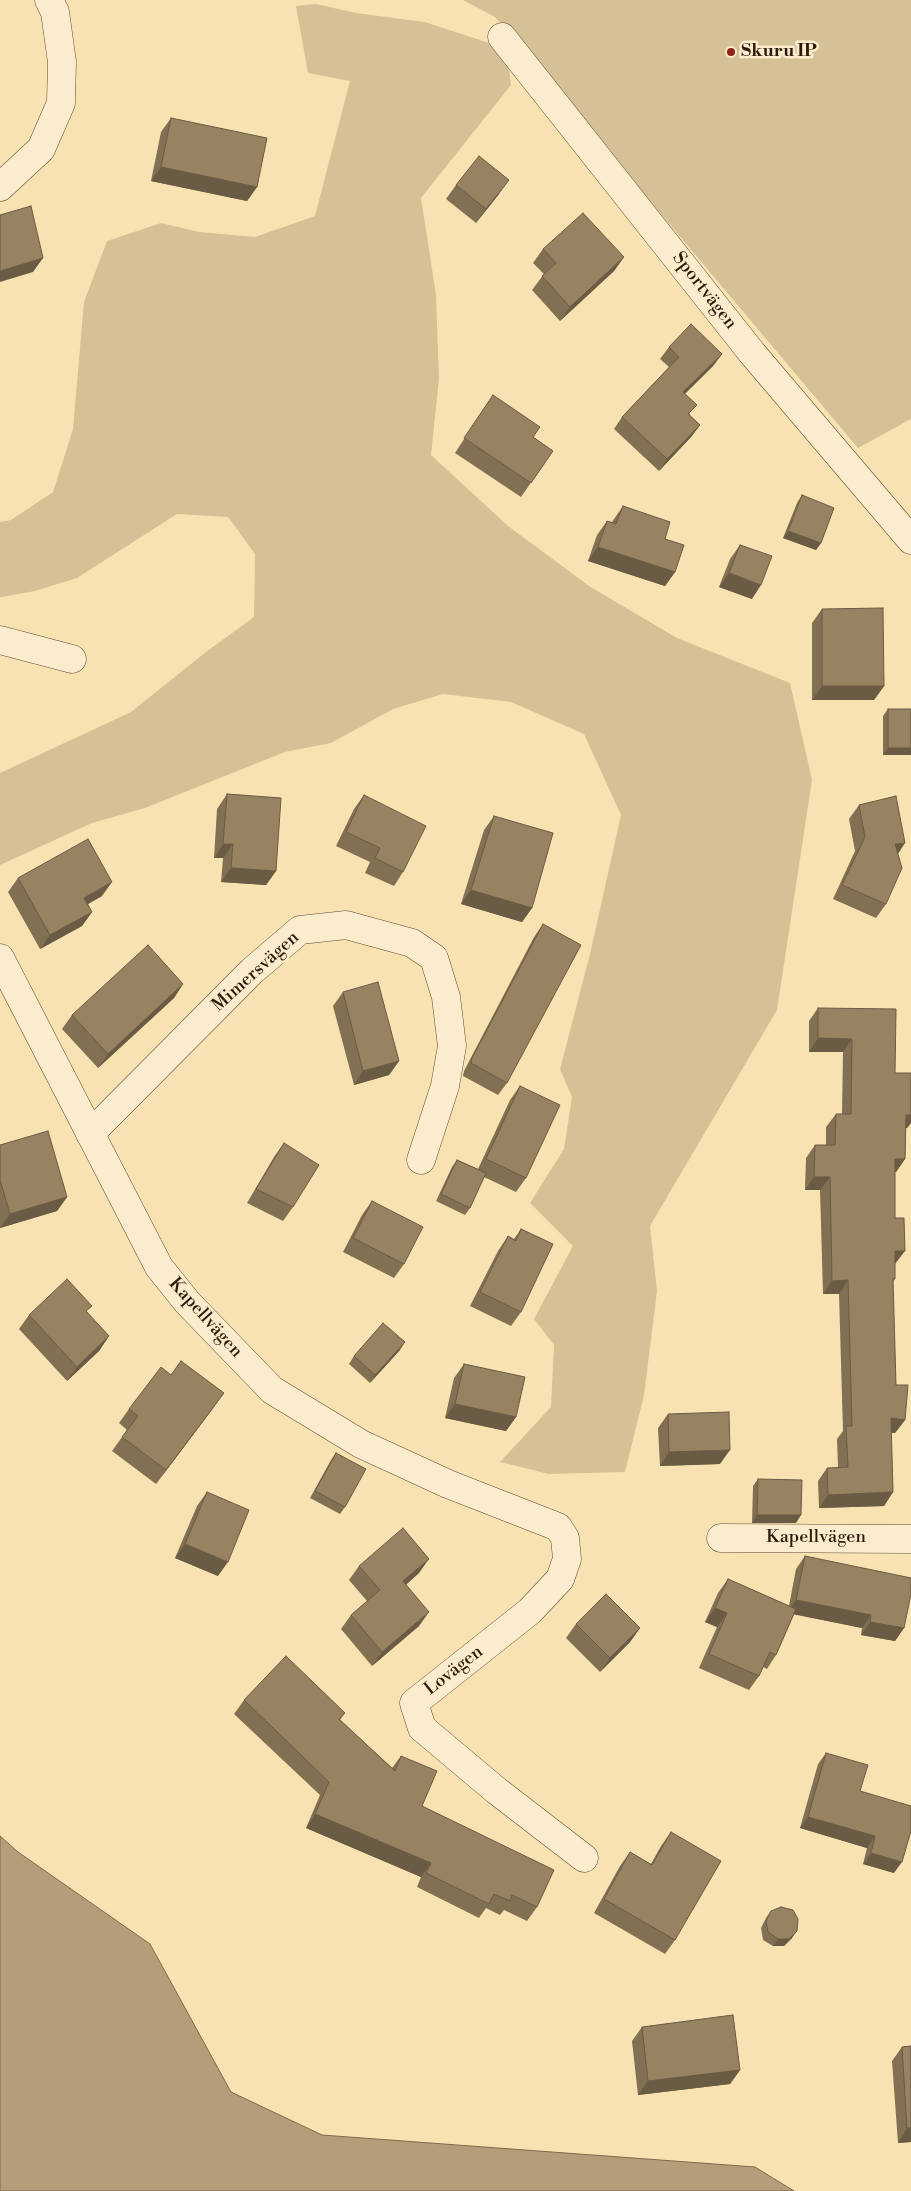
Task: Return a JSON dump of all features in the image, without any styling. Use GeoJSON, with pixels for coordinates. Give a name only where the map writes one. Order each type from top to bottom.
{"type":"FeatureCollection","features":[{"type":"Feature","properties":{"kind":"street"},"geometry":{"type":"LineString","coordinates":[[0,187],[41,148],[61,103],[62,62],[55,12],[49,0]]}},
{"type":"Feature","properties":{"kind":"street","name":"Sportvägen"},"geometry":{"type":"LineString","coordinates":[[502,37],[752,353],[911,540]]}},
{"type":"Feature","properties":{"kind":"street"},"geometry":{"type":"LineString","coordinates":[[0,640],[72,659]]}},
{"type":"Feature","properties":{"kind":"street","name":"Mimersvägen"},"geometry":{"type":"LineString","coordinates":[[90,1134],[252,971],[300,930],[346,925],[412,943],[434,958],[446,998],[452,1046],[445,1086],[421,1160]]}},
{"type":"Feature","properties":{"kind":"street","name":"Kapellvägen"},"geometry":{"type":"LineString","coordinates":[[0,958],[159,1267],[188,1302],[272,1390],[360,1444],[448,1484],[558,1527]]}},
{"type":"Feature","properties":{"kind":"street","name":"Lovägen"},"geometry":{"type":"LineString","coordinates":[[558,1527],[565,1538],[567,1559],[560,1579],[530,1611],[414,1703],[422,1728],[498,1791],[584,1858]]}},
{"type":"Feature","properties":{"kind":"street","name":"Kapellvägen"},"geometry":{"type":"LineString","coordinates":[[720,1538],[911,1539]]}},
{"type":"Feature","properties":{"kind":"shaded area"},"geometry":{"type":"Polygon","coordinates":[[[463,0],[911,0],[911,419],[858,448],[495,17],[463,0]]]}},
{"type":"Feature","properties":{"kind":"shaded area"},"geometry":{"type":"Polygon","coordinates":[[[316,4],[356,13],[425,22],[492,44],[508,58],[511,85],[421,198],[436,295],[439,379],[431,455],[508,526],[589,586],[677,638],[790,683],[812,780],[777,1010],[650,1226],[657,1291],[644,1395],[625,1472],[549,1474],[500,1462],[551,1407],[554,1345],[534,1319],[573,1246],[530,1203],[564,1149],[572,1097],[560,1069],[590,954],[621,815],[584,734],[511,702],[443,694],[393,709],[331,743],[285,752],[145,808],[92,823],[0,865],[0,773],[131,712],[206,652],[254,617],[255,554],[228,517],[177,514],[77,578],[35,591],[2,597],[0,597],[0,522],[11,520],[53,492],[73,429],[84,302],[107,241],[161,223],[199,232],[255,237],[315,216],[350,81],[308,73],[296,6],[316,4]]]}},
{"type":"Feature","properties":{"kind":"shaded area"},"geometry":{"type":"Polygon","coordinates":[[[0,1836],[18,1852],[150,1944],[231,2092],[322,2135],[755,2167],[794,2191],[0,2191],[0,1836]]]}},
{"type":"Feature","properties":{"kind":"building"},"geometry":{"type":"Polygon","coordinates":[[[171,118],[267,138],[257,187],[161,167],[171,118]]]}},
{"type":"Feature","properties":{"kind":"building"},"geometry":{"type":"Polygon","coordinates":[[[479,156],[509,180],[486,209],[456,185],[479,156]]]}},
{"type":"Feature","properties":{"kind":"building"},"geometry":{"type":"Polygon","coordinates":[[[31,206],[43,258],[0,271],[0,215],[31,206]]]}},
{"type":"Feature","properties":{"kind":"building"},"geometry":{"type":"Polygon","coordinates":[[[583,213],[624,257],[570,307],[542,276],[556,263],[543,249],[583,213]]]}},
{"type":"Feature","properties":{"kind":"building"},"geometry":{"type":"Polygon","coordinates":[[[691,324],[722,354],[683,392],[697,405],[688,414],[700,425],[667,459],[622,417],[679,357],[669,347],[691,324]]]}},
{"type":"Feature","properties":{"kind":"building"},"geometry":{"type":"Polygon","coordinates":[[[493,395],[540,427],[533,437],[553,451],[531,483],[464,438],[493,395]]]}},
{"type":"Feature","properties":{"kind":"building"},"geometry":{"type":"Polygon","coordinates":[[[802,495],[834,508],[821,543],[788,531],[802,495]]]}},
{"type":"Feature","properties":{"kind":"building"},"geometry":{"type":"Polygon","coordinates":[[[623,506],[670,522],[665,539],[684,545],[675,572],[598,547],[607,521],[616,524],[623,506]]]}},
{"type":"Feature","properties":{"kind":"building"},"geometry":{"type":"Polygon","coordinates":[[[740,545],[772,556],[761,585],[729,573],[740,545]]]}},
{"type":"Feature","properties":{"kind":"building"},"geometry":{"type":"Polygon","coordinates":[[[883,608],[884,686],[822,686],[822,609],[883,608]]]}},
{"type":"Feature","properties":{"kind":"building"},"geometry":{"type":"Polygon","coordinates":[[[888,709],[911,709],[911,748],[888,748],[888,709]]]}},
{"type":"Feature","properties":{"kind":"building"},"geometry":{"type":"Polygon","coordinates":[[[227,794],[281,798],[276,871],[231,868],[233,844],[223,844],[227,794]]]}},
{"type":"Feature","properties":{"kind":"building"},"geometry":{"type":"Polygon","coordinates":[[[364,795],[426,826],[403,872],[375,858],[380,848],[346,832],[364,795]]]}},
{"type":"Feature","properties":{"kind":"building"},"geometry":{"type":"Polygon","coordinates":[[[896,796],[905,843],[895,844],[902,868],[886,904],[842,885],[865,837],[859,805],[896,796]]]}},
{"type":"Feature","properties":{"kind":"building"},"geometry":{"type":"Polygon","coordinates":[[[494,816],[553,833],[532,908],[471,890],[494,816]]]}},
{"type":"Feature","properties":{"kind":"building"},"geometry":{"type":"Polygon","coordinates":[[[88,839],[112,882],[84,898],[92,912],[50,935],[18,878],[88,839]]]}},
{"type":"Feature","properties":{"kind":"building"},"geometry":{"type":"Polygon","coordinates":[[[543,924],[581,945],[507,1083],[471,1063],[472,1058],[543,924]]]}},
{"type":"Feature","properties":{"kind":"building"},"geometry":{"type":"Polygon","coordinates":[[[148,945],[183,984],[108,1054],[72,1015],[148,945]]]}},
{"type":"Feature","properties":{"kind":"building"},"geometry":{"type":"Polygon","coordinates":[[[378,982],[399,1061],[363,1071],[343,992],[378,982]]]}},
{"type":"Feature","properties":{"kind":"building"},"geometry":{"type":"Polygon","coordinates":[[[818,1008],[896,1009],[895,1073],[911,1073],[911,1115],[906,1115],[905,1159],[895,1159],[895,1218],[904,1218],[905,1251],[895,1251],[895,1279],[893,1279],[896,1385],[908,1385],[905,1420],[891,1418],[893,1492],[828,1495],[827,1468],[848,1467],[846,1426],[852,1426],[848,1280],[832,1281],[830,1177],[814,1177],[815,1145],[835,1145],[836,1114],[851,1114],[852,1039],[818,1038],[818,1008]]]}},
{"type":"Feature","properties":{"kind":"building"},"geometry":{"type":"Polygon","coordinates":[[[520,1086],[560,1105],[526,1178],[486,1159],[520,1086]]]}},
{"type":"Feature","properties":{"kind":"building"},"geometry":{"type":"Polygon","coordinates":[[[48,1131],[67,1197],[10,1214],[0,1180],[0,1145],[48,1131]]]}},
{"type":"Feature","properties":{"kind":"building"},"geometry":{"type":"Polygon","coordinates":[[[284,1143],[319,1165],[293,1207],[256,1189],[284,1143]]]}},
{"type":"Feature","properties":{"kind":"building"},"geometry":{"type":"Polygon","coordinates":[[[457,1160],[486,1173],[470,1208],[441,1194],[457,1160]]]}},
{"type":"Feature","properties":{"kind":"building"},"geometry":{"type":"Polygon","coordinates":[[[372,1201],[423,1227],[404,1264],[353,1238],[372,1201]]]}},
{"type":"Feature","properties":{"kind":"building"},"geometry":{"type":"Polygon","coordinates":[[[521,1229],[553,1244],[521,1312],[480,1292],[508,1236],[516,1241],[521,1229]]]}},
{"type":"Feature","properties":{"kind":"building"},"geometry":{"type":"Polygon","coordinates":[[[67,1279],[92,1306],[86,1311],[109,1336],[77,1367],[29,1315],[67,1279]]]}},
{"type":"Feature","properties":{"kind":"building"},"geometry":{"type":"Polygon","coordinates":[[[383,1323],[405,1342],[375,1375],[354,1356],[383,1323]]]}},
{"type":"Feature","properties":{"kind":"building"},"geometry":{"type":"Polygon","coordinates":[[[181,1361],[224,1393],[166,1470],[122,1437],[138,1416],[129,1409],[161,1367],[171,1375],[181,1361]]]}},
{"type":"Feature","properties":{"kind":"building"},"geometry":{"type":"Polygon","coordinates":[[[464,1364],[525,1377],[516,1417],[455,1404],[464,1364]]]}},
{"type":"Feature","properties":{"kind":"building"},"geometry":{"type":"Polygon","coordinates":[[[729,1412],[730,1450],[669,1452],[668,1414],[729,1412]]]}},
{"type":"Feature","properties":{"kind":"building"},"geometry":{"type":"Polygon","coordinates":[[[336,1453],[366,1469],[345,1507],[315,1491],[336,1453]]]}},
{"type":"Feature","properties":{"kind":"building"},"geometry":{"type":"Polygon","coordinates":[[[758,1479],[802,1480],[801,1515],[757,1515],[758,1479]]]}},
{"type":"Feature","properties":{"kind":"building"},"geometry":{"type":"Polygon","coordinates":[[[207,1492],[249,1510],[228,1562],[185,1544],[207,1492]]]}},
{"type":"Feature","properties":{"kind":"building"},"geometry":{"type":"Polygon","coordinates":[[[403,1528],[429,1559],[403,1581],[429,1612],[382,1652],[351,1615],[380,1590],[359,1566],[403,1528]]]}},
{"type":"Feature","properties":{"kind":"building"},"geometry":{"type":"Polygon","coordinates":[[[805,1556],[911,1578],[911,1594],[904,1628],[870,1622],[871,1615],[796,1600],[805,1556]]]}},
{"type":"Feature","properties":{"kind":"building"},"geometry":{"type":"Polygon","coordinates":[[[728,1579],[796,1609],[776,1655],[770,1652],[759,1676],[709,1654],[727,1613],[715,1608],[728,1579]]]}},
{"type":"Feature","properties":{"kind":"building"},"geometry":{"type":"Polygon","coordinates":[[[606,1594],[640,1628],[610,1658],[576,1624],[606,1594]]]}},
{"type":"Feature","properties":{"kind":"building"},"geometry":{"type":"Polygon","coordinates":[[[286,1656],[345,1713],[339,1719],[395,1771],[401,1756],[437,1771],[422,1806],[554,1870],[537,1907],[512,1895],[510,1901],[494,1894],[489,1904],[426,1873],[431,1863],[315,1814],[329,1782],[244,1700],[286,1656]]]}},
{"type":"Feature","properties":{"kind":"building"},"geometry":{"type":"Polygon","coordinates":[[[826,1753],[868,1765],[860,1791],[911,1806],[911,1831],[902,1862],[871,1853],[875,1836],[808,1817],[826,1753]]]}},
{"type":"Feature","properties":{"kind":"building"},"geometry":{"type":"Polygon","coordinates":[[[671,1832],[721,1861],[675,1940],[604,1899],[630,1852],[652,1865],[671,1832]]]}},
{"type":"Feature","properties":{"kind":"building"},"geometry":{"type":"Polygon","coordinates":[[[781,1907],[793,1910],[798,1919],[797,1931],[789,1939],[778,1939],[768,1932],[766,1921],[771,1911],[781,1907]]]}},
{"type":"Feature","properties":{"kind":"building"},"geometry":{"type":"Polygon","coordinates":[[[733,2015],[740,2070],[648,2081],[642,2027],[733,2015]]]}},
{"type":"Feature","properties":{"kind":"building"},"geometry":{"type":"Polygon","coordinates":[[[911,2046],[911,2128],[907,2128],[902,2047],[911,2046]]]}},
{"type":"Feature","properties":{"kind":"place","name":"Skuru IP"},"geometry":{"type":"Point","coordinates":[731,52]}}]}
